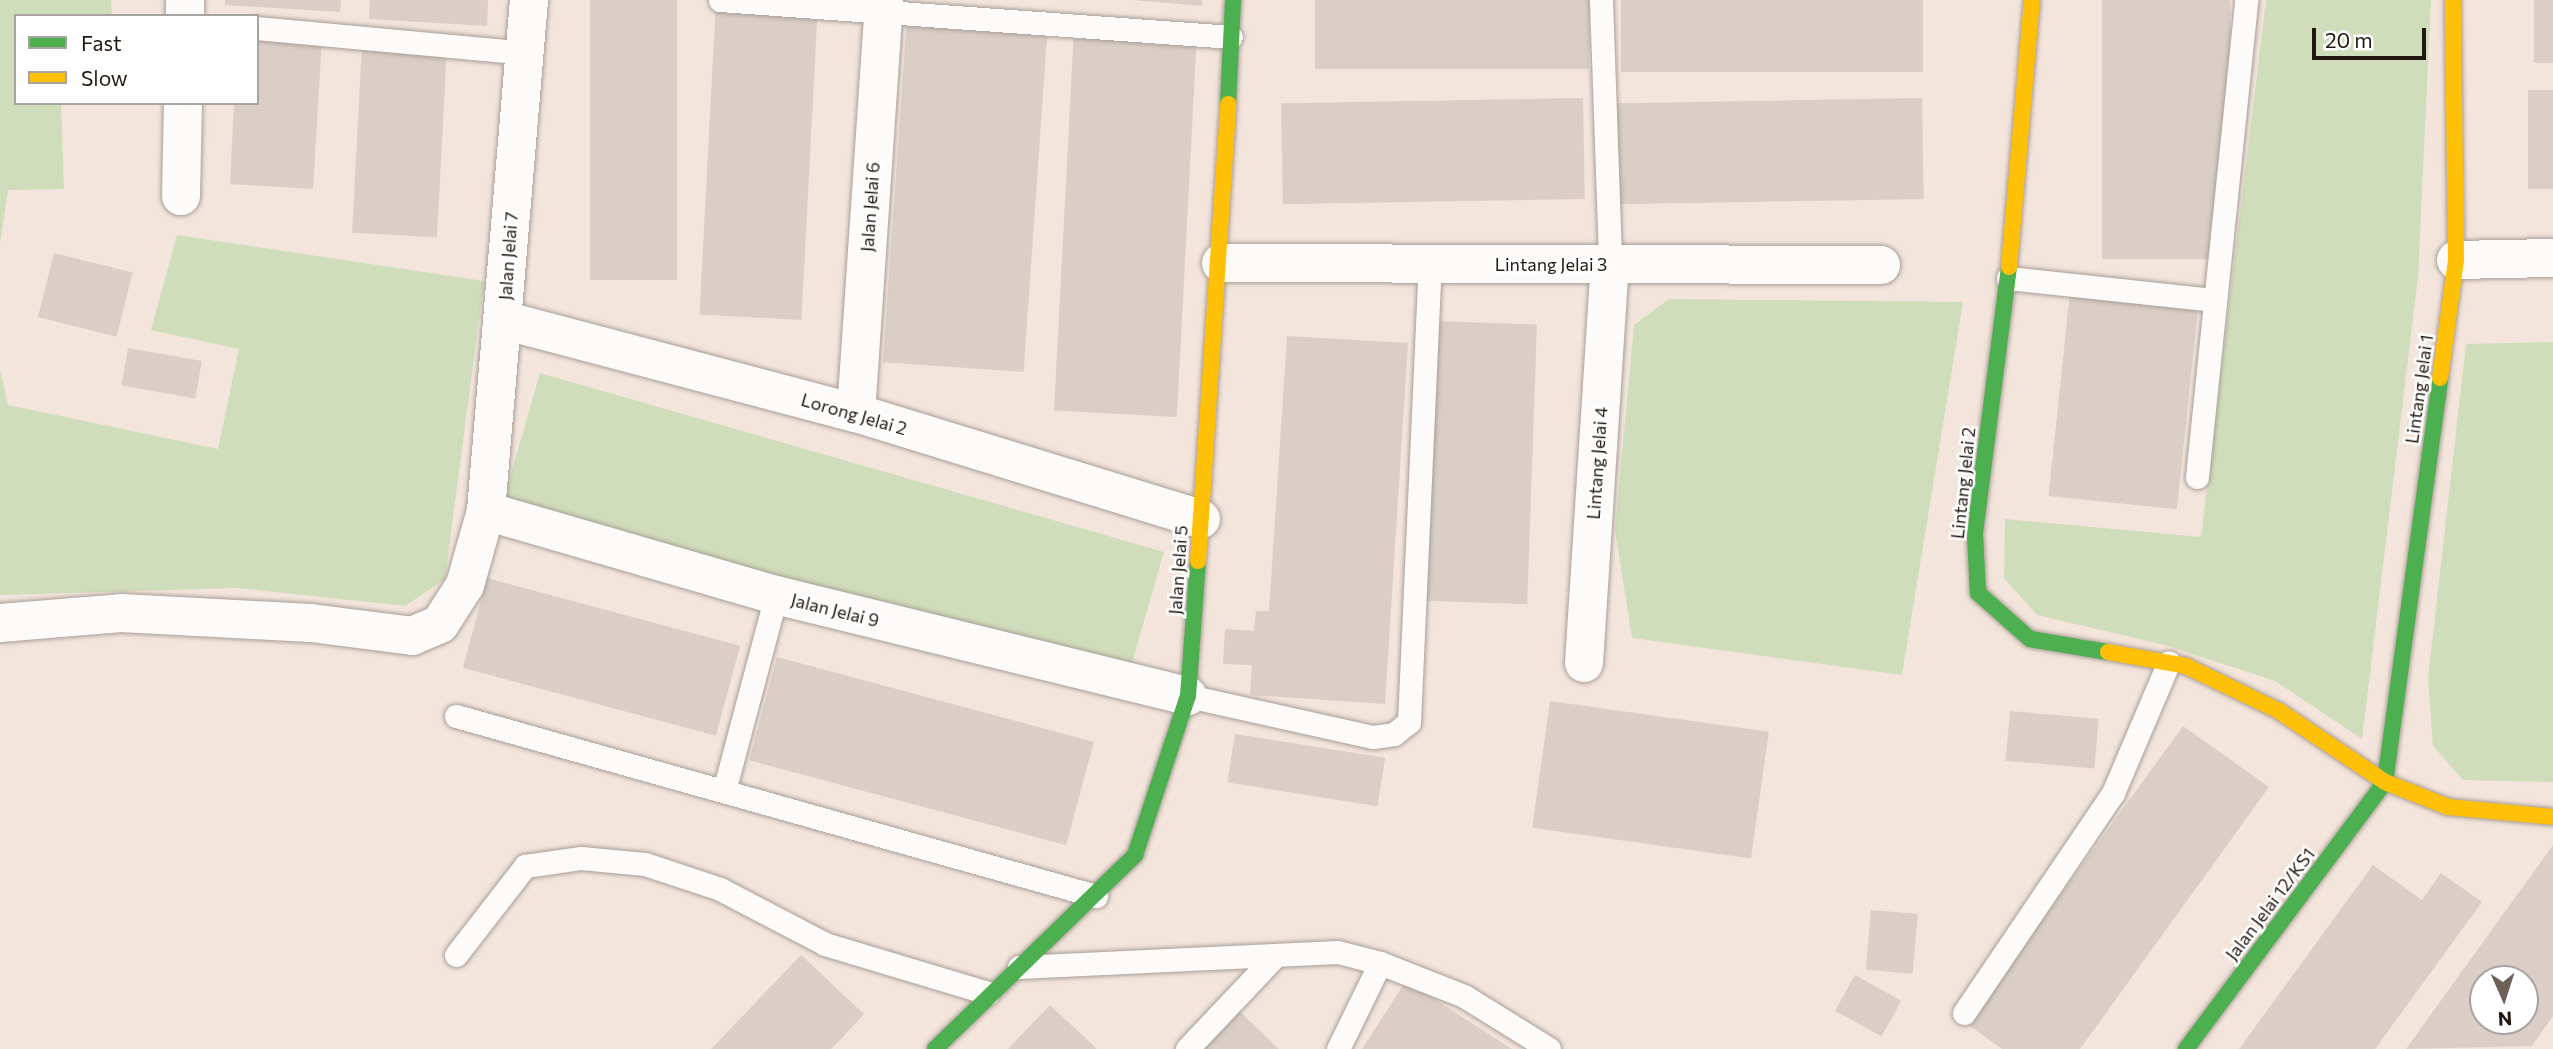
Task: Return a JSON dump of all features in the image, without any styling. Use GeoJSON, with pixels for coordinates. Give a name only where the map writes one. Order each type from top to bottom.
{"type":"FeatureCollection","features":[{"type":"Feature","properties":{"kind":"street","name":"Jalan Jelai 7"},"geometry":{"type":"LineString","coordinates":[[0,623],[121,613],[311,623],[412,636],[440,624],[465,585],[486,511],[529,0]]}},
{"type":"Feature","properties":{"kind":"street","name":"Jalan Jelai 5"},"geometry":{"type":"LineString","coordinates":[[934,1049],[988,993],[1096,896],[1135,855],[1188,696],[1221,263],[1233,0]]}},
{"type":"Feature","properties":{"kind":"street","name":"Lintang Jelai 2"},"geometry":{"type":"LineString","coordinates":[[2032,0],[2008,278],[1975,534],[1978,593],[2030,639],[2169,662],[2279,711],[2385,782],[2448,807],[2553,817]]}},
{"type":"Feature","properties":{"kind":"street","name":"Lintang Jelai 1"},"geometry":{"type":"LineString","coordinates":[[2385,782],[2456,260],[2453,0]]}},
{"type":"Feature","properties":{"kind":"street","name":"Jalan Jelai 6"},"geometry":{"type":"LineString","coordinates":[[856,413],[883,7]]}},
{"type":"Feature","properties":{"kind":"street"},"geometry":{"type":"LineString","coordinates":[[181,196],[183,105]]}},
{"type":"Feature","properties":{"kind":"street"},"geometry":{"type":"LineString","coordinates":[[2456,260],[2553,258]]}},
{"type":"Feature","properties":{"kind":"street","name":"Lintang Jelai 3"},"geometry":{"type":"LineString","coordinates":[[1221,263],[1881,265]]}},
{"type":"Feature","properties":{"kind":"street","name":"Lintang Jelai 4"},"geometry":{"type":"LineString","coordinates":[[1584,663],[1609,264]]}},
{"type":"Feature","properties":{"kind":"street","name":"Lorong Jelai 2"},"geometry":{"type":"LineString","coordinates":[[503,320],[856,413],[1201,519]]}},
{"type":"Feature","properties":{"kind":"street","name":"Jalan Jelai 9"},"geometry":{"type":"LineString","coordinates":[[486,511],[776,595],[1188,696]]}},
{"type":"Feature","properties":{"kind":"street","name":"Jalan Jelai 12/KS1"},"geometry":{"type":"LineString","coordinates":[[2186,1049],[2385,782]]}},
{"type":"Feature","properties":{"kind":"lane"},"geometry":{"type":"LineString","coordinates":[[720,0],[883,7],[1231,37]]}},
{"type":"Feature","properties":{"kind":"lane"},"geometry":{"type":"LineString","coordinates":[[1601,0],[1609,264]]}},
{"type":"Feature","properties":{"kind":"lane"},"geometry":{"type":"LineString","coordinates":[[2197,477],[2213,300],[2246,0]]}},
{"type":"Feature","properties":{"kind":"lane"},"geometry":{"type":"LineString","coordinates":[[259,28],[524,53]]}},
{"type":"Feature","properties":{"kind":"lane"},"geometry":{"type":"LineString","coordinates":[[1188,696],[1374,737],[1394,734],[1409,722],[1430,263]]}},
{"type":"Feature","properties":{"kind":"lane"},"geometry":{"type":"LineString","coordinates":[[2008,278],[2213,300]]}},
{"type":"Feature","properties":{"kind":"lane"},"geometry":{"type":"LineString","coordinates":[[724,792],[776,595]]}},
{"type":"Feature","properties":{"kind":"lane"},"geometry":{"type":"LineString","coordinates":[[1964,1013],[2113,793],[2169,662]]}},
{"type":"Feature","properties":{"kind":"lane"},"geometry":{"type":"LineString","coordinates":[[456,716],[1096,896]]}},
{"type":"Feature","properties":{"kind":"lane"},"geometry":{"type":"LineString","coordinates":[[456,955],[525,866],[581,858],[645,864],[720,889],[825,944],[988,993]]}},
{"type":"Feature","properties":{"kind":"lane"},"geometry":{"type":"LineString","coordinates":[[1019,967],[1274,957],[1338,951],[1380,962],[1464,996],[1549,1049]]}},
{"type":"Feature","properties":{"kind":"lane"},"geometry":{"type":"LineString","coordinates":[[1187,1049],[1274,957]]}},
{"type":"Feature","properties":{"kind":"lane"},"geometry":{"type":"LineString","coordinates":[[1338,1049],[1380,962]]}},
{"type":"Feature","properties":{"kind":"green space"},"geometry":{"type":"Polygon","coordinates":[[[0,0],[111,0],[112,14],[14,14],[14,105],[61,105],[64,189],[8,190],[0,243],[0,0]]]}},
{"type":"Feature","properties":{"kind":"green space"},"geometry":{"type":"Polygon","coordinates":[[[2266,0],[2431,0],[2418,277],[2362,739],[2275,681],[2165,645],[2037,615],[2004,578],[2005,519],[2201,537],[2266,0]]]}},
{"type":"Feature","properties":{"kind":"green space"},"geometry":{"type":"Polygon","coordinates":[[[177,235],[484,281],[445,579],[405,606],[237,588],[0,595],[0,369],[8,405],[218,449],[239,349],[151,330],[177,235]]]}},
{"type":"Feature","properties":{"kind":"green space"},"geometry":{"type":"Polygon","coordinates":[[[1669,299],[1963,302],[1902,675],[1632,638],[1615,530],[1634,325],[1669,299]]]}},
{"type":"Feature","properties":{"kind":"green space"},"geometry":{"type":"Polygon","coordinates":[[[2553,342],[2553,782],[2463,780],[2433,746],[2428,678],[2466,344],[2553,342]]]}},
{"type":"Feature","properties":{"kind":"green space"},"geometry":{"type":"Polygon","coordinates":[[[540,373],[1164,552],[1128,676],[504,497],[540,373]]]}},
{"type":"Feature","properties":{"kind":"building"},"geometry":{"type":"Polygon","coordinates":[[[225,0],[341,0],[340,12],[225,5],[225,0]]]}},
{"type":"Feature","properties":{"kind":"building"},"geometry":{"type":"Polygon","coordinates":[[[370,0],[488,0],[487,26],[369,19],[370,0]]]}},
{"type":"Feature","properties":{"kind":"building"},"geometry":{"type":"Polygon","coordinates":[[[590,0],[677,0],[677,280],[590,280],[590,0]]]}},
{"type":"Feature","properties":{"kind":"building"},"geometry":{"type":"Polygon","coordinates":[[[716,0],[818,5],[801,320],[700,315],[716,0]]]}},
{"type":"Feature","properties":{"kind":"building"},"geometry":{"type":"Polygon","coordinates":[[[1133,0],[1202,0],[1202,6],[1133,0]]]}},
{"type":"Feature","properties":{"kind":"building"},"geometry":{"type":"Polygon","coordinates":[[[1315,0],[1589,0],[1589,69],[1315,69],[1315,0]]]}},
{"type":"Feature","properties":{"kind":"building"},"geometry":{"type":"Polygon","coordinates":[[[1621,0],[1923,0],[1923,72],[1621,72],[1621,0]]]}},
{"type":"Feature","properties":{"kind":"building"},"geometry":{"type":"Polygon","coordinates":[[[2102,0],[2230,0],[2230,259],[2102,259],[2102,0]]]}},
{"type":"Feature","properties":{"kind":"building"},"geometry":{"type":"Polygon","coordinates":[[[2534,0],[2553,0],[2553,63],[2534,63],[2534,0]]]}},
{"type":"Feature","properties":{"kind":"building"},"geometry":{"type":"Polygon","coordinates":[[[907,18],[1048,28],[1024,372],[883,362],[907,18]]]}},
{"type":"Feature","properties":{"kind":"building"},"geometry":{"type":"Polygon","coordinates":[[[1074,29],[1197,35],[1177,417],[1054,410],[1074,29]]]}},
{"type":"Feature","properties":{"kind":"building"},"geometry":{"type":"Polygon","coordinates":[[[259,34],[322,38],[313,189],[230,184],[234,105],[259,105],[259,34]]]}},
{"type":"Feature","properties":{"kind":"building"},"geometry":{"type":"Polygon","coordinates":[[[362,44],[447,48],[437,237],[352,233],[362,44]]]}},
{"type":"Feature","properties":{"kind":"building"},"geometry":{"type":"Polygon","coordinates":[[[2528,90],[2553,90],[2553,189],[2528,189],[2528,90]]]}},
{"type":"Feature","properties":{"kind":"building"},"geometry":{"type":"Polygon","coordinates":[[[1583,98],[1585,199],[1283,204],[1281,103],[1583,98]]]}},
{"type":"Feature","properties":{"kind":"building"},"geometry":{"type":"Polygon","coordinates":[[[1922,98],[1924,199],[1618,204],[1616,103],[1922,98]]]}},
{"type":"Feature","properties":{"kind":"building"},"geometry":{"type":"Polygon","coordinates":[[[54,253],[133,273],[117,337],[38,317],[54,253]]]}},
{"type":"Feature","properties":{"kind":"building"},"geometry":{"type":"Polygon","coordinates":[[[2070,292],[2198,305],[2177,509],[2049,496],[2070,292]]]}},
{"type":"Feature","properties":{"kind":"building"},"geometry":{"type":"Polygon","coordinates":[[[1435,321],[1537,325],[1527,604],[1425,601],[1435,321]]]}},
{"type":"Feature","properties":{"kind":"building"},"geometry":{"type":"Polygon","coordinates":[[[1287,336],[1408,343],[1385,704],[1250,695],[1252,665],[1223,664],[1225,629],[1254,631],[1256,611],[1269,611],[1287,336]]]}},
{"type":"Feature","properties":{"kind":"building"},"geometry":{"type":"Polygon","coordinates":[[[128,348],[202,361],[195,398],[121,385],[128,348]]]}},
{"type":"Feature","properties":{"kind":"building"},"geometry":{"type":"Polygon","coordinates":[[[487,578],[740,646],[716,736],[463,668],[487,578]]]}},
{"type":"Feature","properties":{"kind":"building"},"geometry":{"type":"Polygon","coordinates":[[[777,657],[1094,742],[1066,845],[749,760],[777,657]]]}},
{"type":"Feature","properties":{"kind":"building"},"geometry":{"type":"Polygon","coordinates":[[[1550,701],[1769,732],[1751,859],[1532,828],[1550,701]]]}},
{"type":"Feature","properties":{"kind":"building"},"geometry":{"type":"Polygon","coordinates":[[[2010,711],[2099,719],[2094,769],[2006,761],[2010,711]]]}},
{"type":"Feature","properties":{"kind":"building"},"geometry":{"type":"Polygon","coordinates":[[[2183,726],[2269,787],[2080,1049],[2002,1049],[1967,1024],[2183,726]]]}},
{"type":"Feature","properties":{"kind":"building"},"geometry":{"type":"Polygon","coordinates":[[[1235,734],[1385,758],[1377,806],[1227,782],[1235,734]]]}},
{"type":"Feature","properties":{"kind":"building"},"geometry":{"type":"Polygon","coordinates":[[[2553,845],[2553,1016],[2532,1046],[2406,1049],[2553,845]]]}},
{"type":"Feature","properties":{"kind":"building"},"geometry":{"type":"Polygon","coordinates":[[[2373,865],[2422,900],[2441,873],[2482,902],[2375,1049],[2239,1049],[2373,865]]]}},
{"type":"Feature","properties":{"kind":"building"},"geometry":{"type":"Polygon","coordinates":[[[1871,910],[1918,914],[1913,974],[1866,970],[1871,910]]]}},
{"type":"Feature","properties":{"kind":"building"},"geometry":{"type":"Polygon","coordinates":[[[801,955],[864,1014],[840,1040],[831,1049],[711,1049],[801,955]]]}},
{"type":"Feature","properties":{"kind":"building"},"geometry":{"type":"Polygon","coordinates":[[[1855,975],[1901,1001],[1881,1037],[1835,1011],[1855,975]]]}},
{"type":"Feature","properties":{"kind":"building"},"geometry":{"type":"Polygon","coordinates":[[[1406,981],[1512,1049],[1362,1049],[1406,981]]]}},
{"type":"Feature","properties":{"kind":"building"},"geometry":{"type":"Polygon","coordinates":[[[1050,1005],[1097,1049],[1008,1049],[1050,1005]]]}},
{"type":"Feature","properties":{"kind":"building"},"geometry":{"type":"Polygon","coordinates":[[[1233,1005],[1279,1049],[1192,1049],[1233,1005]]]}},
{"type":"Feature","properties":{"kind":"traffic: fast"},"geometry":{"type":"LineString","coordinates":[[1228,104],[1233,0]]}},
{"type":"Feature","properties":{"kind":"traffic: fast"},"geometry":{"type":"LineString","coordinates":[[2009,267],[1975,534],[1978,593],[2030,639],[2108,652]]}},
{"type":"Feature","properties":{"kind":"traffic: fast"},"geometry":{"type":"LineString","coordinates":[[2186,1049],[2385,782],[2440,378]]}},
{"type":"Feature","properties":{"kind":"traffic: fast"},"geometry":{"type":"LineString","coordinates":[[935,1049],[1135,855],[1188,696],[1198,561]]}},
{"type":"Feature","properties":{"kind":"traffic: slow"},"geometry":{"type":"LineString","coordinates":[[2009,267],[2032,0]]}},
{"type":"Feature","properties":{"kind":"traffic: slow"},"geometry":{"type":"LineString","coordinates":[[2440,378],[2456,260],[2453,0]]}},
{"type":"Feature","properties":{"kind":"traffic: slow"},"geometry":{"type":"LineString","coordinates":[[1198,561],[1228,104]]}},
{"type":"Feature","properties":{"kind":"traffic: slow"},"geometry":{"type":"LineString","coordinates":[[2108,652],[2186,666],[2279,711],[2385,782],[2448,807],[2553,817]]}}]}
